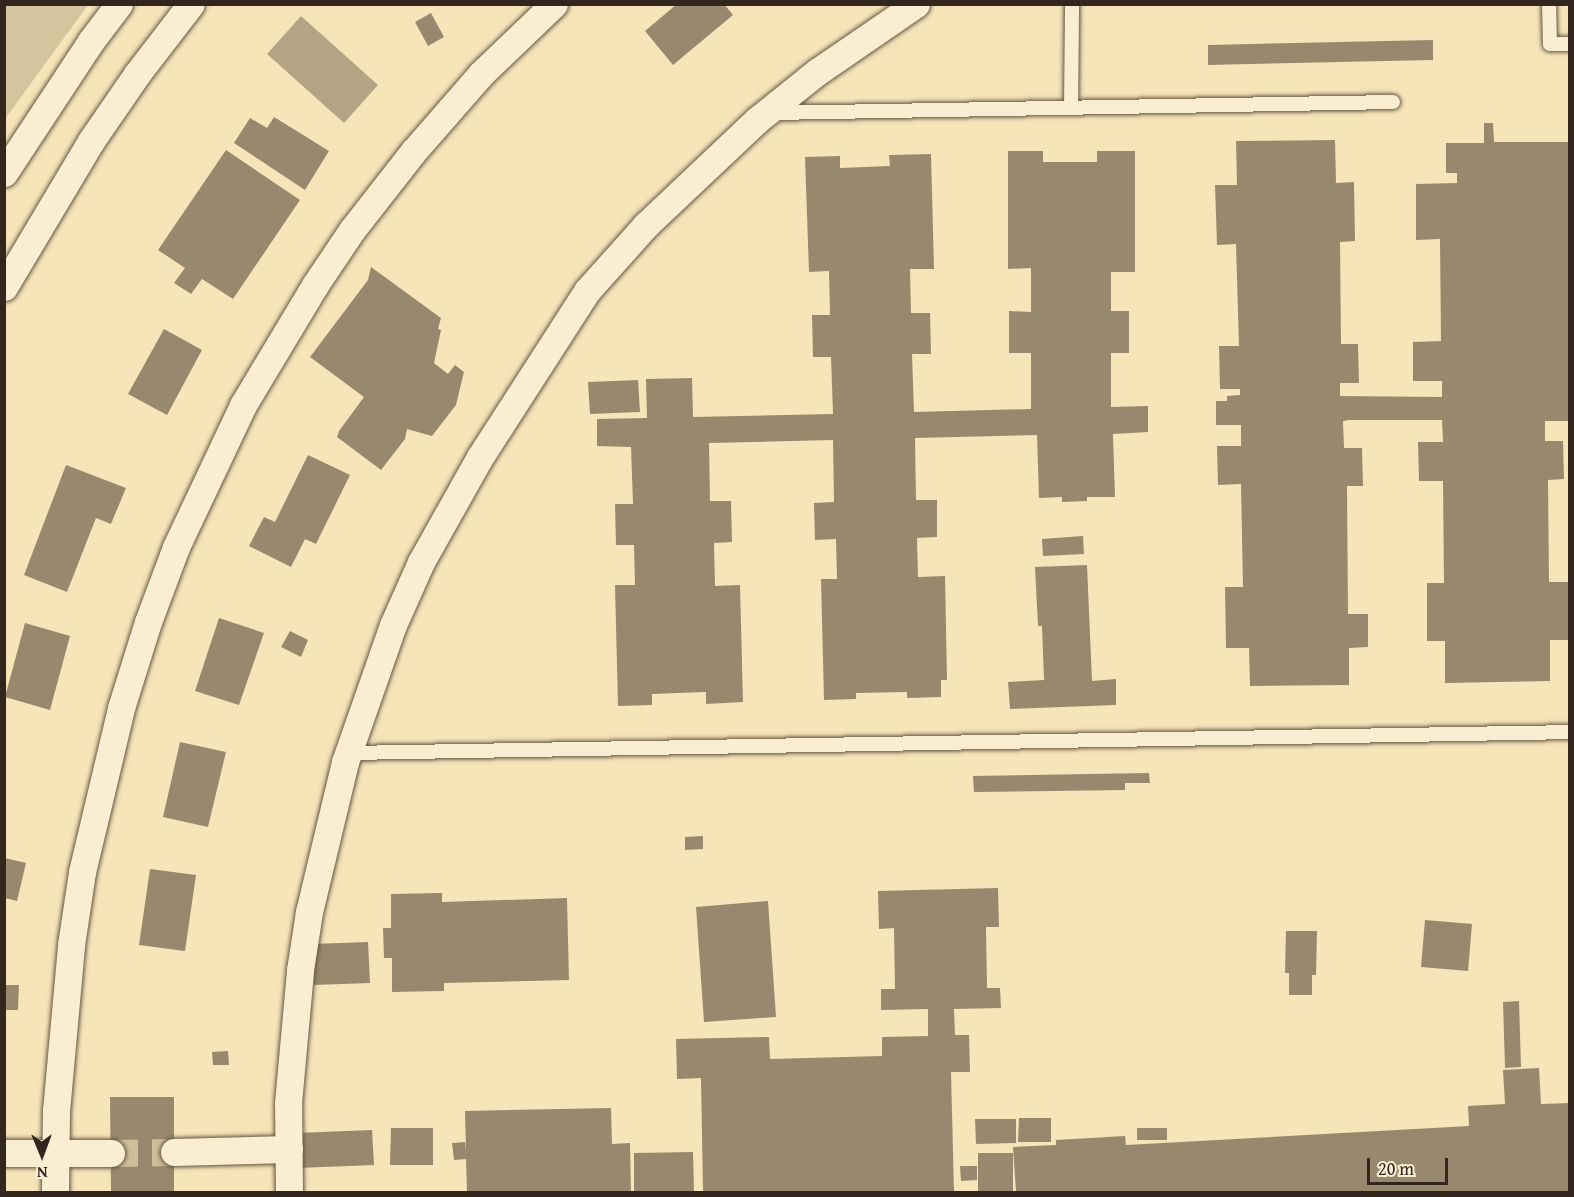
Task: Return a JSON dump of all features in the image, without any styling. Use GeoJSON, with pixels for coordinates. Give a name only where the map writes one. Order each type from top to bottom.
{"type":"FeatureCollection","features":[{"type":"Feature","properties":{"kind":"street"},"geometry":{"type":"LineString","coordinates":[[4,173],[91,41],[119,4]]}},
{"type":"Feature","properties":{"kind":"street"},"geometry":{"type":"LineString","coordinates":[[4,287],[91,141],[136,74],[191,4]]}},
{"type":"Feature","properties":{"kind":"street"},"geometry":{"type":"LineString","coordinates":[[55,1192],[56,1111],[70,956],[82,872],[121,708],[148,622],[176,547],[243,405],[315,285],[352,230],[413,152],[481,74],[554,4]]}},
{"type":"Feature","properties":{"kind":"street"},"geometry":{"type":"LineString","coordinates":[[289,1192],[288,1103],[300,970],[309,912],[348,753],[393,624],[421,562],[480,457],[587,291],[645,225],[766,113],[817,72],[916,4]]}},
{"type":"Feature","properties":{"kind":"street"},"geometry":{"type":"LineString","coordinates":[[174,1152],[289,1149]]}},
{"type":"Feature","properties":{"kind":"street"},"geometry":{"type":"LineString","coordinates":[[4,1153],[111,1153]]}},
{"type":"Feature","properties":{"kind":"lane"},"geometry":{"type":"LineString","coordinates":[[1071,108],[1072,4]]}},
{"type":"Feature","properties":{"kind":"lane"},"geometry":{"type":"LineString","coordinates":[[1549,4],[1550,44],[1569,44]]}},
{"type":"Feature","properties":{"kind":"lane"},"geometry":{"type":"LineString","coordinates":[[766,113],[1394,102]]}},
{"type":"Feature","properties":{"kind":"lane"},"geometry":{"type":"LineString","coordinates":[[348,753],[1569,732]]}},
{"type":"Feature","properties":{"kind":"shaded area"},"geometry":{"type":"Polygon","coordinates":[[[4,5],[88,5],[5,119],[4,5]]]}},
{"type":"Feature","properties":{"kind":"shaded area"},"geometry":{"type":"Polygon","coordinates":[[[301,16],[378,85],[344,123],[267,54],[301,16]]]}},
{"type":"Feature","properties":{"kind":"building"},"geometry":{"type":"Polygon","coordinates":[[[677,4],[724,4],[733,15],[673,65],[645,31],[677,4]]]}},
{"type":"Feature","properties":{"kind":"building"},"geometry":{"type":"Polygon","coordinates":[[[431,13],[444,37],[428,46],[415,22],[431,13]]]}},
{"type":"Feature","properties":{"kind":"building"},"geometry":{"type":"Polygon","coordinates":[[[1433,40],[1433,60],[1208,65],[1208,45],[1433,40]]]}},
{"type":"Feature","properties":{"kind":"building"},"geometry":{"type":"Polygon","coordinates":[[[274,117],[329,151],[305,190],[234,143],[250,118],[267,128],[274,117]]]}},
{"type":"Feature","properties":{"kind":"building"},"geometry":{"type":"Polygon","coordinates":[[[1484,123],[1493,123],[1494,142],[1570,142],[1570,421],[1545,421],[1545,441],[1563,441],[1564,479],[1548,480],[1549,582],[1569,582],[1570,640],[1550,640],[1550,681],[1445,683],[1445,641],[1427,641],[1427,583],[1444,583],[1443,481],[1419,481],[1418,442],[1443,442],[1442,420],[1349,420],[1343,421],[1344,448],[1362,448],[1363,486],[1347,486],[1348,614],[1368,614],[1368,647],[1349,648],[1349,685],[1250,686],[1249,648],[1226,648],[1225,587],[1243,587],[1241,484],[1218,485],[1217,446],[1241,446],[1241,425],[1216,425],[1216,401],[1227,401],[1227,396],[1240,395],[1240,389],[1220,389],[1219,346],[1239,346],[1236,244],[1217,245],[1215,185],[1237,185],[1236,141],[1335,140],[1336,183],[1354,182],[1355,241],[1340,242],[1341,344],[1358,344],[1359,383],[1340,383],[1340,396],[1442,397],[1442,381],[1413,381],[1413,342],[1441,341],[1440,239],[1416,240],[1416,184],[1457,183],[1457,173],[1446,173],[1446,143],[1484,143],[1484,123]]]}},
{"type":"Feature","properties":{"kind":"building"},"geometry":{"type":"Polygon","coordinates":[[[226,150],[300,200],[233,299],[202,279],[191,294],[174,283],[185,268],[158,250],[226,150]]]}},
{"type":"Feature","properties":{"kind":"building"},"geometry":{"type":"Polygon","coordinates":[[[1008,151],[1043,151],[1043,162],[1097,162],[1097,151],[1135,151],[1135,272],[1111,272],[1111,311],[1129,311],[1129,353],[1111,353],[1111,407],[1148,406],[1148,432],[1113,434],[1115,497],[1087,497],[1087,501],[1062,502],[1062,497],[1039,498],[1037,435],[915,438],[916,500],[937,500],[937,537],[917,538],[918,577],[945,576],[947,680],[941,680],[941,697],[907,698],[907,692],[856,693],[856,699],[824,700],[821,579],[837,579],[836,539],[815,540],[814,503],[834,502],[833,440],[709,443],[710,501],[731,501],[732,542],[714,543],[715,586],[740,585],[743,702],[706,704],[706,692],[652,694],[652,705],[618,706],[615,585],[635,585],[634,545],[616,545],[615,504],[633,504],[631,447],[597,446],[597,419],[647,418],[646,379],[692,378],[693,417],[833,414],[831,357],[813,357],[812,315],[830,315],[829,271],[809,272],[805,157],[840,156],[840,168],[890,166],[889,155],[931,154],[934,269],[910,269],[911,313],[930,313],[931,354],[912,354],[914,412],[1031,409],[1031,353],[1009,353],[1009,311],[1031,312],[1031,268],[1008,269],[1008,151]]]}},
{"type":"Feature","properties":{"kind":"building"},"geometry":{"type":"Polygon","coordinates":[[[371,267],[441,318],[438,329],[441,330],[434,363],[448,374],[455,365],[464,372],[456,405],[432,436],[407,429],[405,439],[381,470],[337,437],[364,397],[310,357],[368,280],[371,267]]]}},
{"type":"Feature","properties":{"kind":"building"},"geometry":{"type":"Polygon","coordinates":[[[164,329],[202,350],[167,415],[128,394],[164,329]]]}},
{"type":"Feature","properties":{"kind":"building"},"geometry":{"type":"Polygon","coordinates":[[[638,380],[640,412],[590,414],[588,382],[638,380]]]}},
{"type":"Feature","properties":{"kind":"building"},"geometry":{"type":"Polygon","coordinates":[[[308,455],[350,475],[316,544],[305,539],[291,567],[249,546],[264,517],[275,522],[308,455]]]}},
{"type":"Feature","properties":{"kind":"building"},"geometry":{"type":"Polygon","coordinates":[[[66,465],[126,488],[111,524],[96,518],[67,592],[24,575],[66,465]]]}},
{"type":"Feature","properties":{"kind":"building"},"geometry":{"type":"Polygon","coordinates":[[[1083,536],[1084,554],[1043,556],[1042,539],[1083,536]]]}},
{"type":"Feature","properties":{"kind":"building"},"geometry":{"type":"Polygon","coordinates":[[[1087,565],[1092,681],[1116,679],[1116,705],[1010,709],[1008,682],[1044,680],[1042,626],[1038,626],[1035,567],[1087,565]]]}},
{"type":"Feature","properties":{"kind":"building"},"geometry":{"type":"Polygon","coordinates":[[[219,618],[264,633],[239,705],[195,691],[219,618]]]}},
{"type":"Feature","properties":{"kind":"building"},"geometry":{"type":"Polygon","coordinates":[[[25,623],[70,636],[50,710],[5,697],[25,623]]]}},
{"type":"Feature","properties":{"kind":"building"},"geometry":{"type":"Polygon","coordinates":[[[290,631],[308,640],[301,657],[281,647],[290,631]]]}},
{"type":"Feature","properties":{"kind":"building"},"geometry":{"type":"Polygon","coordinates":[[[180,742],[226,752],[208,827],[163,817],[180,742]]]}},
{"type":"Feature","properties":{"kind":"building"},"geometry":{"type":"Polygon","coordinates":[[[1149,773],[1150,783],[1125,783],[1125,790],[974,792],[973,776],[1149,773]]]}},
{"type":"Feature","properties":{"kind":"building"},"geometry":{"type":"Polygon","coordinates":[[[703,836],[703,849],[685,850],[685,837],[703,836]]]}},
{"type":"Feature","properties":{"kind":"building"},"geometry":{"type":"Polygon","coordinates":[[[5,858],[26,863],[17,901],[5,898],[5,858]]]}},
{"type":"Feature","properties":{"kind":"building"},"geometry":{"type":"Polygon","coordinates":[[[150,869],[196,875],[185,951],[139,945],[150,869]]]}},
{"type":"Feature","properties":{"kind":"building"},"geometry":{"type":"Polygon","coordinates":[[[998,888],[999,927],[986,927],[987,988],[1000,988],[1001,1008],[954,1009],[955,1035],[969,1035],[970,1072],[951,1072],[954,1192],[703,1192],[701,1078],[677,1079],[676,1039],[769,1037],[770,1059],[882,1056],[882,1037],[928,1036],[928,1009],[881,1010],[881,989],[895,989],[894,928],[879,929],[878,891],[998,888]]]}},
{"type":"Feature","properties":{"kind":"building"},"geometry":{"type":"Polygon","coordinates":[[[442,893],[442,902],[567,898],[569,980],[444,983],[444,991],[392,992],[392,958],[384,958],[383,928],[391,928],[391,894],[442,893]]]}},
{"type":"Feature","properties":{"kind":"building"},"geometry":{"type":"Polygon","coordinates":[[[768,901],[776,1017],[704,1022],[696,907],[768,901]]]}},
{"type":"Feature","properties":{"kind":"building"},"geometry":{"type":"Polygon","coordinates":[[[1425,920],[1472,924],[1468,971],[1421,967],[1425,920]]]}},
{"type":"Feature","properties":{"kind":"building"},"geometry":{"type":"Polygon","coordinates":[[[1286,931],[1317,931],[1316,975],[1312,975],[1312,995],[1289,995],[1289,973],[1285,973],[1286,931]]]}},
{"type":"Feature","properties":{"kind":"building"},"geometry":{"type":"Polygon","coordinates":[[[368,942],[370,983],[314,985],[312,944],[368,942]]]}},
{"type":"Feature","properties":{"kind":"building"},"geometry":{"type":"Polygon","coordinates":[[[4,985],[19,985],[18,1010],[4,1010],[4,985]]]}},
{"type":"Feature","properties":{"kind":"building"},"geometry":{"type":"Polygon","coordinates":[[[1519,1001],[1521,1067],[1505,1068],[1503,1002],[1519,1001]]]}},
{"type":"Feature","properties":{"kind":"building"},"geometry":{"type":"Polygon","coordinates":[[[228,1051],[229,1065],[213,1065],[212,1052],[228,1051]]]}},
{"type":"Feature","properties":{"kind":"building"},"geometry":{"type":"Polygon","coordinates":[[[1539,1068],[1541,1104],[1570,1103],[1570,1192],[1016,1192],[1013,1147],[1056,1145],[1056,1140],[1125,1136],[1126,1145],[1469,1126],[1468,1106],[1505,1104],[1503,1070],[1539,1068]]]}},
{"type":"Feature","properties":{"kind":"building"},"geometry":{"type":"Polygon","coordinates":[[[110,1097],[174,1097],[174,1192],[111,1192],[110,1097]]]}},
{"type":"Feature","properties":{"kind":"building"},"geometry":{"type":"Polygon","coordinates":[[[611,1108],[612,1144],[630,1143],[631,1192],[467,1192],[466,1159],[454,1160],[452,1143],[465,1142],[466,1151],[465,1111],[611,1108]]]}},
{"type":"Feature","properties":{"kind":"building"},"geometry":{"type":"Polygon","coordinates":[[[1019,1118],[1051,1118],[1051,1142],[1018,1142],[1019,1118]]]}},
{"type":"Feature","properties":{"kind":"building"},"geometry":{"type":"Polygon","coordinates":[[[975,1119],[1016,1119],[1016,1143],[976,1144],[975,1119]]]}},
{"type":"Feature","properties":{"kind":"building"},"geometry":{"type":"Polygon","coordinates":[[[391,1128],[433,1128],[433,1165],[390,1165],[391,1128]]]}},
{"type":"Feature","properties":{"kind":"building"},"geometry":{"type":"Polygon","coordinates":[[[1137,1128],[1167,1128],[1167,1140],[1137,1140],[1137,1128]]]}},
{"type":"Feature","properties":{"kind":"building"},"geometry":{"type":"Polygon","coordinates":[[[372,1130],[374,1165],[298,1168],[297,1133],[372,1130]]]}},
{"type":"Feature","properties":{"kind":"building"},"geometry":{"type":"Polygon","coordinates":[[[693,1152],[694,1192],[634,1192],[634,1153],[693,1152]]]}},
{"type":"Feature","properties":{"kind":"building"},"geometry":{"type":"Polygon","coordinates":[[[978,1153],[1013,1153],[1013,1192],[978,1192],[978,1153]]]}},
{"type":"Feature","properties":{"kind":"building"},"geometry":{"type":"Polygon","coordinates":[[[960,1166],[977,1166],[977,1180],[961,1181],[960,1166]]]}},
{"type":"Feature","properties":{"kind":"tunnel"},"geometry":{"type":"LineString","coordinates":[[111,1153],[174,1152]]}}]}
